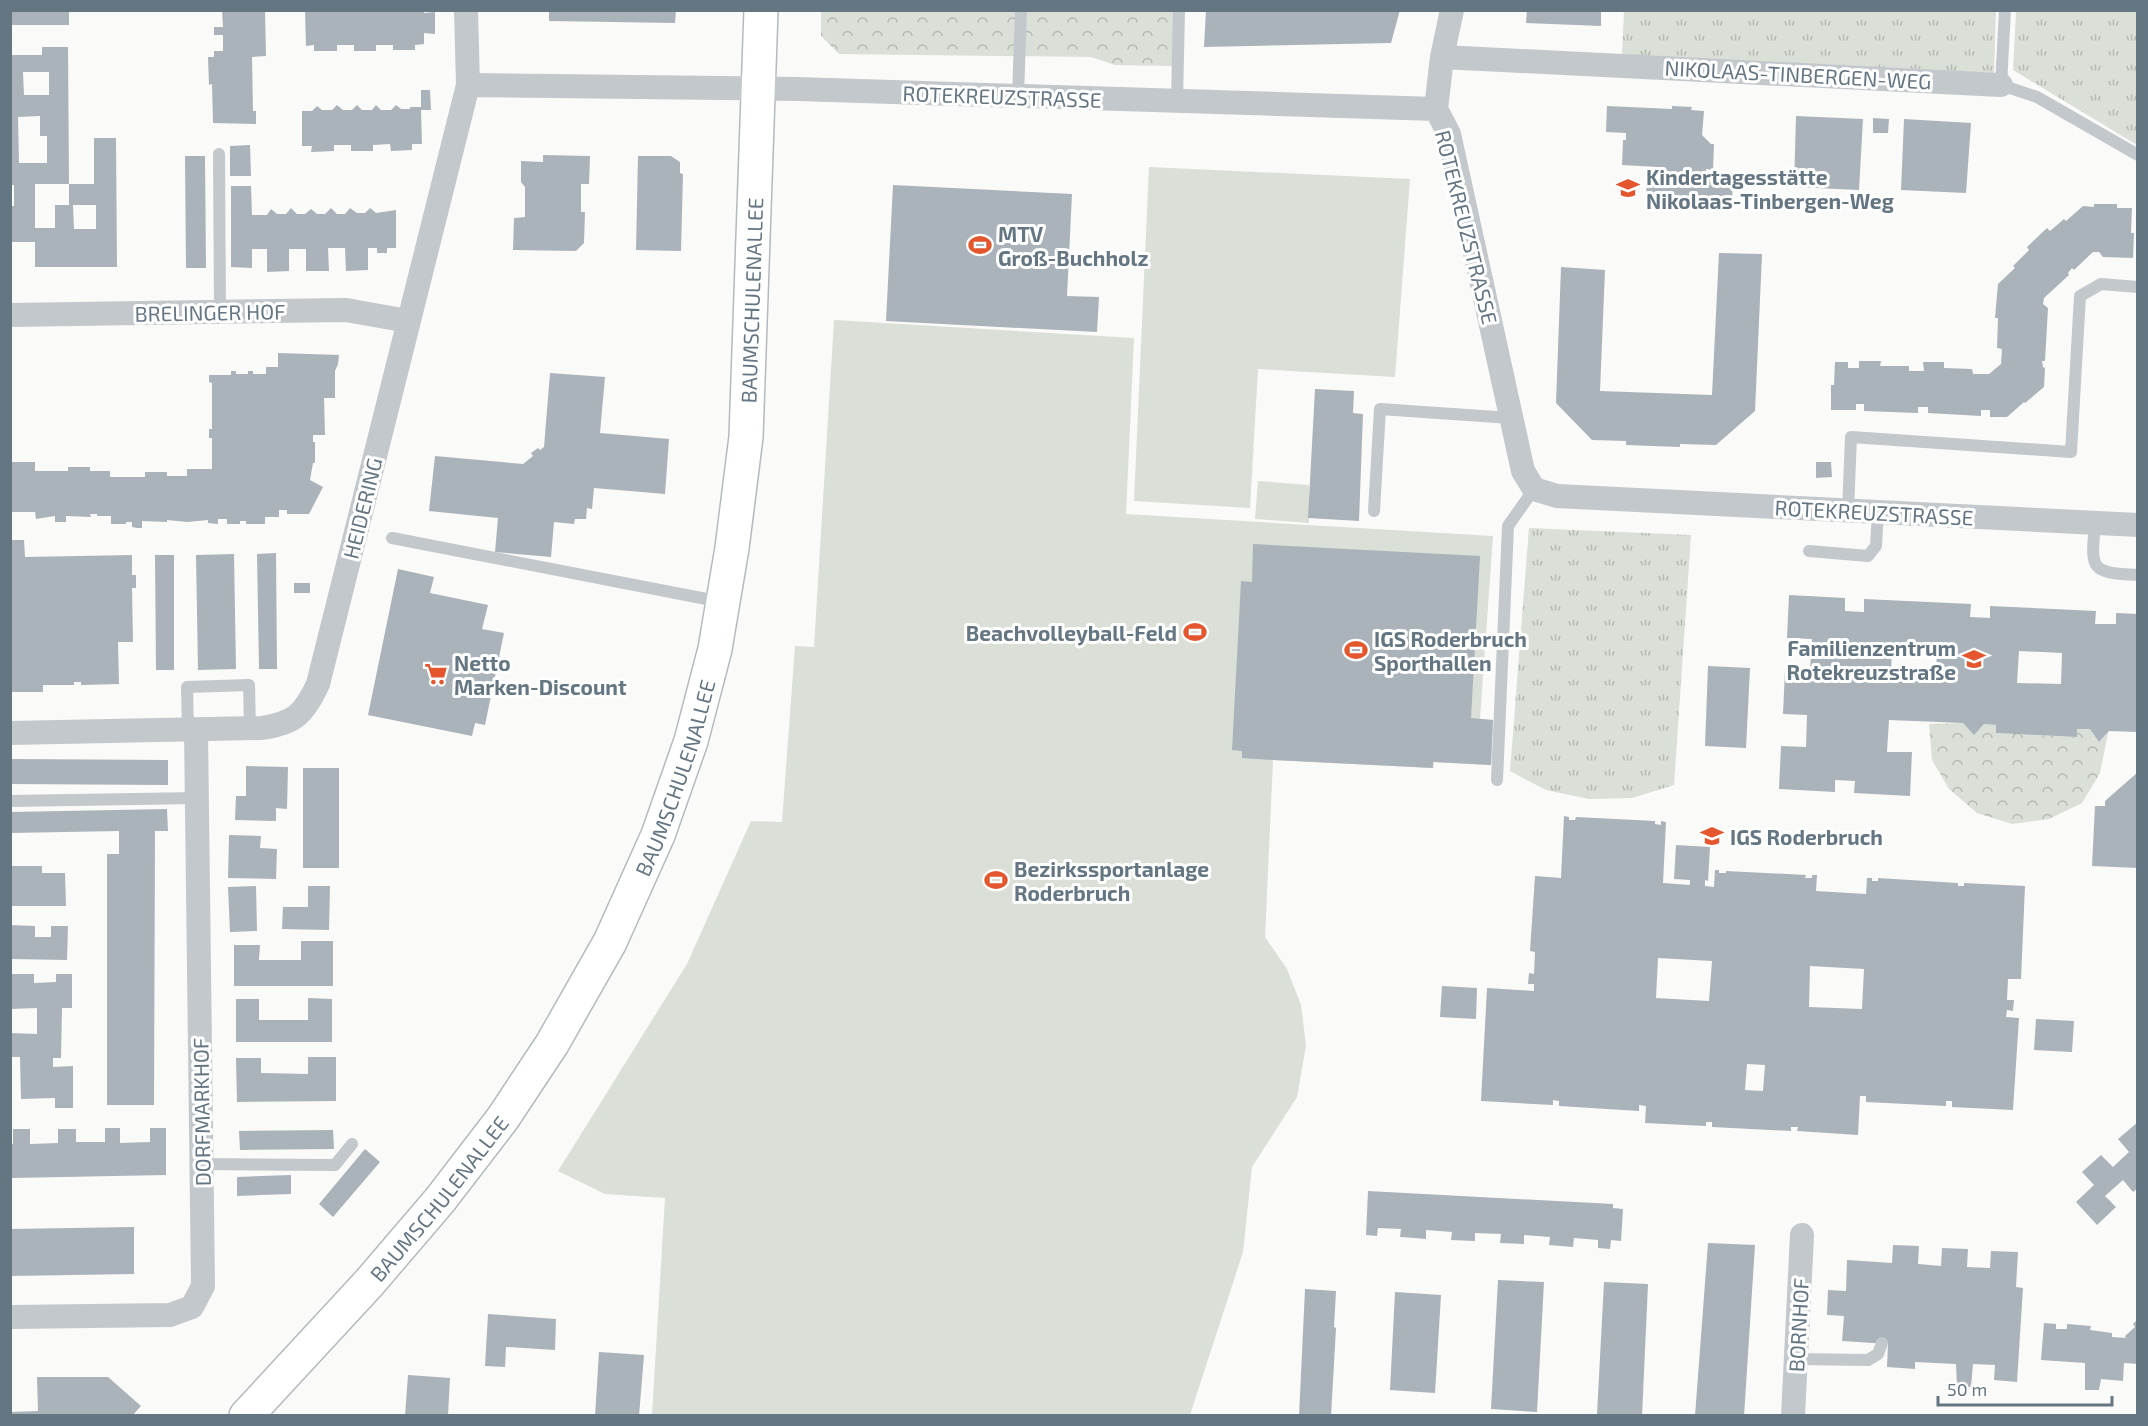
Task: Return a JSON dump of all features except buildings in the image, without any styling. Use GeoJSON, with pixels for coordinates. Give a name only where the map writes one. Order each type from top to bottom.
{"type":"FeatureCollection","features":[{"type":"Feature","properties":{"kind":"main road","name":"BAUMSCHULENALLEE"},"geometry":{"type":"LineString","coordinates":[[246,1416],[369,1283],[440,1200],[503,1118],[552,1044],[610,942],[658,835],[691,741],[714,649],[723,602],[746,437],[761,10]]}},
{"type":"Feature","properties":{"kind":"street","name":"HEIDERING"},"geometry":{"type":"LineString","coordinates":[[10,733],[250,729],[281,725],[298,717],[309,703],[318,684],[468,85],[466,10]]}},
{"type":"Feature","properties":{"kind":"street"},"geometry":{"type":"LineString","coordinates":[[1436,109],[1442,57],[1452,10]]}},
{"type":"Feature","properties":{"kind":"street","name":"NIKOLAAS-TINBERGEN-WEG"},"geometry":{"type":"LineString","coordinates":[[1442,57],[2001,85]]}},
{"type":"Feature","properties":{"kind":"street","name":"ROTEKREUZSTRASSE"},"geometry":{"type":"LineString","coordinates":[[468,85],[759,89],[1436,109],[1449,134],[1523,471],[1534,489],[1557,496],[2138,525]]}},
{"type":"Feature","properties":{"kind":"street","name":"BRELINGER HOF"},"geometry":{"type":"LineString","coordinates":[[10,315],[346,310],[408,321]]}},
{"type":"Feature","properties":{"kind":"street","name":"DORFMARKHOF"},"geometry":{"type":"LineString","coordinates":[[10,1317],[170,1315],[192,1307],[203,1286],[197,798],[192,730]]}},
{"type":"Feature","properties":{"kind":"street","name":"BORNHOF"},"geometry":{"type":"LineString","coordinates":[[1793,1416],[1802,1235]]}},
{"type":"Feature","properties":{"kind":"lane"},"geometry":{"type":"LineString","coordinates":[[1018,96],[1021,10]]}},
{"type":"Feature","properties":{"kind":"lane"},"geometry":{"type":"LineString","coordinates":[[1177,101],[1179,10]]}},
{"type":"Feature","properties":{"kind":"lane"},"geometry":{"type":"LineString","coordinates":[[2001,85],[2005,10]]}},
{"type":"Feature","properties":{"kind":"lane","name":"NIKOLAAS-TINBERGEN-WEG"},"geometry":{"type":"LineString","coordinates":[[2001,85],[2037,97],[2138,155]]}},
{"type":"Feature","properties":{"kind":"lane"},"geometry":{"type":"LineString","coordinates":[[219,154],[220,312]]}},
{"type":"Feature","properties":{"kind":"lane"},"geometry":{"type":"LineString","coordinates":[[1848,510],[1851,437],[2071,452],[2080,296],[2100,284],[2138,287]]}},
{"type":"Feature","properties":{"kind":"lane"},"geometry":{"type":"LineString","coordinates":[[1374,511],[1380,408],[1511,418]]}},
{"type":"Feature","properties":{"kind":"lane"},"geometry":{"type":"LineString","coordinates":[[1497,780],[1508,526],[1534,489]]}},
{"type":"Feature","properties":{"kind":"lane"},"geometry":{"type":"LineString","coordinates":[[1809,551],[1868,556],[1876,546],[1878,512]]}},
{"type":"Feature","properties":{"kind":"lane"},"geometry":{"type":"LineString","coordinates":[[2095,523],[2092,558],[2095,565],[2102,571],[2138,575]]}},
{"type":"Feature","properties":{"kind":"lane"},"geometry":{"type":"LineString","coordinates":[[392,538],[723,602]]}},
{"type":"Feature","properties":{"kind":"lane"},"geometry":{"type":"LineString","coordinates":[[192,730],[187,687],[249,686],[250,729]]}},
{"type":"Feature","properties":{"kind":"lane"},"geometry":{"type":"LineString","coordinates":[[10,801],[197,798]]}},
{"type":"Feature","properties":{"kind":"lane"},"geometry":{"type":"LineString","coordinates":[[201,1164],[335,1165],[352,1144]]}},
{"type":"Feature","properties":{"kind":"lane"},"geometry":{"type":"LineString","coordinates":[[1796,1359],[1868,1360],[1878,1354],[1882,1343]]}},
{"type":"Feature","properties":{"kind":"green space"},"geometry":{"type":"Polygon","coordinates":[[[821,11],[1175,11],[1174,66],[1115,65],[1091,57],[839,54],[821,36],[821,11]]]}},
{"type":"Feature","properties":{"kind":"green space"},"geometry":{"type":"Polygon","coordinates":[[[1624,11],[1996,11],[1994,73],[1622,55],[1624,11]]]}},
{"type":"Feature","properties":{"kind":"green space"},"geometry":{"type":"Polygon","coordinates":[[[2016,11],[2137,11],[2137,145],[2013,70],[2016,11]]]}},
{"type":"Feature","properties":{"kind":"green space"},"geometry":{"type":"Polygon","coordinates":[[[1149,167],[1410,179],[1395,377],[1258,369],[1250,508],[1134,501],[1149,167]]]}},
{"type":"Feature","properties":{"kind":"green space","name":"Bezirkssportanlage Roderbruch"},"geometry":{"type":"Polygon","coordinates":[[[834,320],[1134,338],[1126,514],[1493,536],[1480,719],[1493,720],[1491,765],[1434,762],[1433,768],[1273,760],[1265,937],[1287,969],[1301,1005],[1306,1046],[1297,1097],[1252,1167],[1243,1252],[1190,1415],[652,1415],[665,1198],[605,1194],[558,1171],[687,964],[751,821],[782,822],[795,646],[814,647],[834,320]]]}},
{"type":"Feature","properties":{"kind":"green space"},"geometry":{"type":"Polygon","coordinates":[[[1258,481],[1309,485],[1309,523],[1255,519],[1258,481]]]}},
{"type":"Feature","properties":{"kind":"green space"},"geometry":{"type":"Polygon","coordinates":[[[1529,528],[1691,535],[1674,785],[1632,798],[1589,799],[1546,790],[1510,771],[1529,528]]]}},
{"type":"Feature","properties":{"kind":"green space"},"geometry":{"type":"Polygon","coordinates":[[[1963,723],[1974,734],[1984,724],[1996,725],[1996,733],[2076,737],[2077,729],[2090,729],[2099,742],[2108,733],[2100,773],[2082,803],[2049,819],[2012,824],[1977,813],[1949,789],[1932,760],[1929,724],[1963,723]]]}},
{"type":"Feature","properties":{"kind":"place","name":"Kindertagesstätte Nikolaas-Tinbergen-Weg"},"geometry":{"type":"Point","coordinates":[1628,188]}},
{"type":"Feature","properties":{"kind":"place","name":"MTV Groß-Buchholz"},"geometry":{"type":"Point","coordinates":[980,245]}},
{"type":"Feature","properties":{"kind":"place","name":"Beachvolleyball-Feld"},"geometry":{"type":"Point","coordinates":[1195,632]}},
{"type":"Feature","properties":{"kind":"place","name":"IGS Roderbruch Sporthallen"},"geometry":{"type":"Point","coordinates":[1356,650]}},
{"type":"Feature","properties":{"kind":"place","name":"Familienzentrum Rotekreuzstraße"},"geometry":{"type":"Point","coordinates":[1974,659]}},
{"type":"Feature","properties":{"kind":"place","name":"Netto Marken-Discount"},"geometry":{"type":"Point","coordinates":[436,674]}},
{"type":"Feature","properties":{"kind":"place","name":"IGS Roderbruch"},"geometry":{"type":"Point","coordinates":[1712,836]}},
{"type":"Feature","properties":{"kind":"place","name":"Bezirkssportanlage Roderbruch"},"geometry":{"type":"Point","coordinates":[996,880]}}]}
